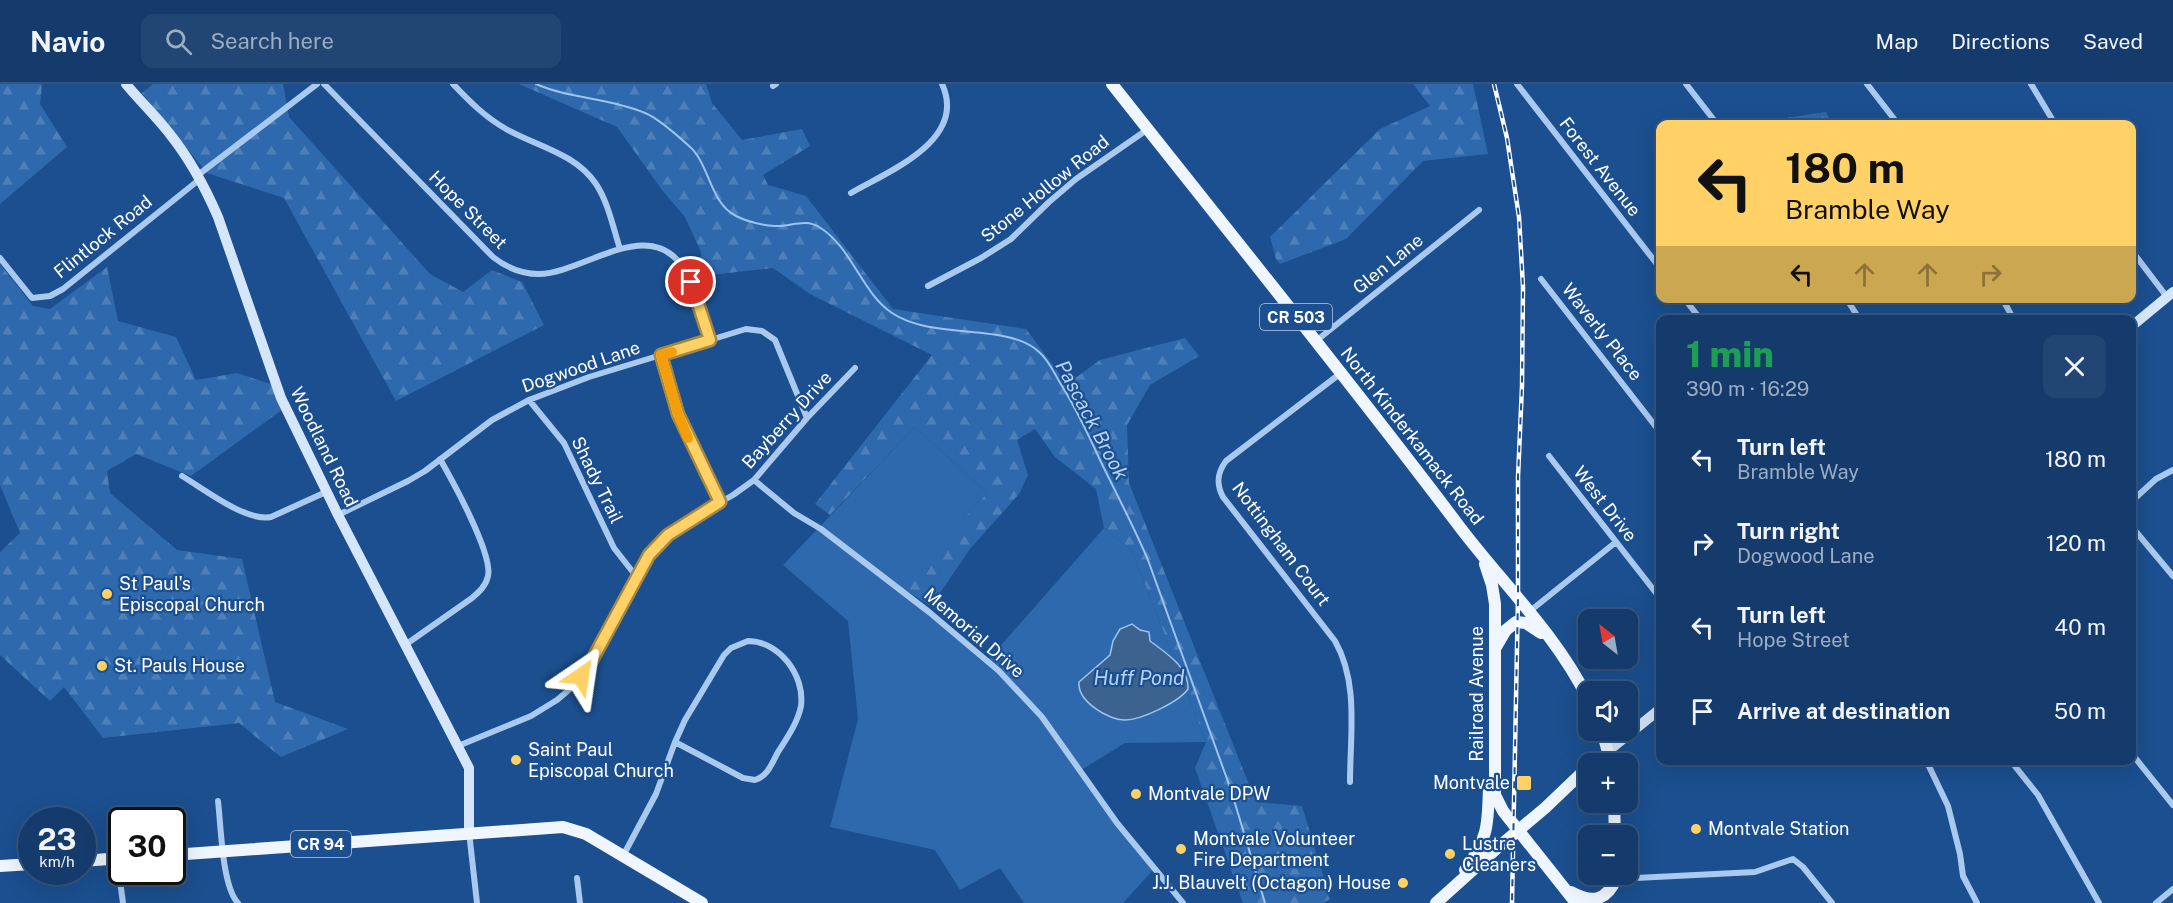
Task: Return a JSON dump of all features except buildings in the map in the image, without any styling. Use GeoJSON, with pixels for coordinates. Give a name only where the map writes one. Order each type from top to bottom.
{"type":"FeatureCollection","features":[{"type":"Feature","properties":{"kind":"main road","name":"North Kinderkamack Road"},"geometry":{"type":"LineString","coordinates":[[1112,84],[1316,341],[1479,552],[1530,611],[1578,682]]}},
{"type":"Feature","properties":{"kind":"main road","name":"Railroad Avenue"},"geometry":{"type":"LineString","coordinates":[[1479,552],[1487,568],[1495,604],[1496,795],[1503,811],[1519,832]]}},
{"type":"Feature","properties":{"kind":"main road"},"geometry":{"type":"LineString","coordinates":[[1496,647],[1506,630],[1530,611]]}},
{"type":"Feature","properties":{"kind":"main road"},"geometry":{"type":"LineString","coordinates":[[1516,622],[1526,623],[1536,628],[1562,656]]}},
{"type":"Feature","properties":{"kind":"main road"},"geometry":{"type":"LineString","coordinates":[[1459,883],[1485,838],[1488,827],[1490,780],[1495,767]]}},
{"type":"Feature","properties":{"kind":"main road"},"geometry":{"type":"LineString","coordinates":[[1436,903],[1496,849],[1519,832],[1578,776]]}},
{"type":"Feature","properties":{"kind":"main road","name":"CR 94"},"geometry":{"type":"LineString","coordinates":[[186,854],[563,827],[586,834],[702,903]]}},
{"type":"Feature","properties":{"kind":"main road","name":"CR 503"},"geometry":{"type":"LineString","coordinates":[[1519,832],[1576,903]]}},
{"type":"Feature","properties":{"kind":"main road"},"geometry":{"type":"LineString","coordinates":[[0,866],[18,865]]}},
{"type":"Feature","properties":{"kind":"main road"},"geometry":{"type":"LineString","coordinates":[[1560,883],[1576,897],[1588,902],[1600,900],[1610,893],[1613,885]]}},
{"type":"Feature","properties":{"kind":"main road"},"geometry":{"type":"LineString","coordinates":[[1616,885],[1617,903]]}},
{"type":"Feature","properties":{"kind":"street","name":"Woodland Road"},"geometry":{"type":"LineString","coordinates":[[126,84],[169,132],[199,177],[218,217],[281,398],[338,515],[469,768],[469,832]]}},
{"type":"Feature","properties":{"kind":"street"},"geometry":{"type":"LineString","coordinates":[[199,177],[317,84]]}},
{"type":"Feature","properties":{"kind":"street","name":"Hope Street"},"geometry":{"type":"LineString","coordinates":[[324,84],[503,265],[525,273],[548,273],[620,249],[643,245],[654,248],[674,258],[682,266],[691,282],[710,340]]}},
{"type":"Feature","properties":{"kind":"street"},"geometry":{"type":"LineString","coordinates":[[453,84],[493,121],[568,158],[587,172],[602,194],[620,249]]}},
{"type":"Feature","properties":{"kind":"street"},"geometry":{"type":"LineString","coordinates":[[851,193],[932,142],[945,121],[947,98],[942,84]]}},
{"type":"Feature","properties":{"kind":"street","name":"Forest Avenue"},"geometry":{"type":"LineString","coordinates":[[1517,84],[1656,263]]}},
{"type":"Feature","properties":{"kind":"street"},"geometry":{"type":"LineString","coordinates":[[1686,84],[1714,120]]}},
{"type":"Feature","properties":{"kind":"street"},"geometry":{"type":"LineString","coordinates":[[1867,84],[1895,120]]}},
{"type":"Feature","properties":{"kind":"street"},"geometry":{"type":"LineString","coordinates":[[2031,84],[2053,120]]}},
{"type":"Feature","properties":{"kind":"street","name":"Stone Hollow Road"},"geometry":{"type":"LineString","coordinates":[[928,286],[1003,245],[1076,180],[1148,129]]}},
{"type":"Feature","properties":{"kind":"street","name":"Flintlock Road"},"geometry":{"type":"LineString","coordinates":[[0,258],[32,298],[50,296],[63,289],[199,177]]}},
{"type":"Feature","properties":{"kind":"street","name":"Glen Lane"},"geometry":{"type":"LineString","coordinates":[[1316,341],[1479,210]]}},
{"type":"Feature","properties":{"kind":"street"},"geometry":{"type":"LineString","coordinates":[[2136,256],[2170,295],[2136,323]]}},
{"type":"Feature","properties":{"kind":"street","name":"Waverly Place"},"geometry":{"type":"LineString","coordinates":[[1541,279],[1656,427]]}},
{"type":"Feature","properties":{"kind":"street"},"geometry":{"type":"LineString","coordinates":[[1688,303],[1697,315]]}},
{"type":"Feature","properties":{"kind":"street","name":"Dogwood Lane"},"geometry":{"type":"LineString","coordinates":[[338,515],[408,481],[492,420],[529,400],[562,386],[746,329],[762,331],[769,335],[779,347],[807,418]]}},
{"type":"Feature","properties":{"kind":"street"},"geometry":{"type":"LineString","coordinates":[[661,355],[678,414],[720,502]]}},
{"type":"Feature","properties":{"kind":"street","name":"Bayberry Drive"},"geometry":{"type":"LineString","coordinates":[[458,746],[531,716],[570,689],[591,662],[649,555],[668,535],[754,480],[807,418],[855,368]]}},
{"type":"Feature","properties":{"kind":"street","name":"Nottingham Court"},"geometry":{"type":"LineString","coordinates":[[1341,373],[1226,461],[1219,474],[1218,482],[1223,497],[1342,653],[1347,667],[1351,693],[1350,782]]}},
{"type":"Feature","properties":{"kind":"street","name":"Shady Trail"},"geometry":{"type":"LineString","coordinates":[[529,400],[564,443],[614,548],[636,576]]}},
{"type":"Feature","properties":{"kind":"street","name":"West Drive"},"geometry":{"type":"LineString","coordinates":[[1549,456],[1656,593]]}},
{"type":"Feature","properties":{"kind":"street"},"geometry":{"type":"LineString","coordinates":[[405,645],[472,598],[482,589],[488,576],[489,564],[468,513],[441,459]]}},
{"type":"Feature","properties":{"kind":"street"},"geometry":{"type":"LineString","coordinates":[[2136,497],[2156,479],[2173,470]]}},
{"type":"Feature","properties":{"kind":"street"},"geometry":{"type":"LineString","coordinates":[[182,476],[248,515],[263,519],[327,492]]}},
{"type":"Feature","properties":{"kind":"street","name":"Memorial Drive"},"geometry":{"type":"LineString","coordinates":[[754,480],[794,513],[821,529],[929,612],[983,656],[1021,693],[1061,741],[1116,823],[1183,903]]}},
{"type":"Feature","properties":{"kind":"street"},"geometry":{"type":"LineString","coordinates":[[2136,532],[2173,576]]}},
{"type":"Feature","properties":{"kind":"street"},"geometry":{"type":"LineString","coordinates":[[1530,611],[1616,542]]}},
{"type":"Feature","properties":{"kind":"street"},"geometry":{"type":"LineString","coordinates":[[623,856],[656,794],[675,742],[693,705],[724,655],[739,644],[757,641],[773,646],[780,653],[796,677],[801,706],[796,721],[766,774],[761,778],[749,780],[743,778],[675,742]]}},
{"type":"Feature","properties":{"kind":"street"},"geometry":{"type":"LineString","coordinates":[[1615,753],[1656,713]]}},
{"type":"Feature","properties":{"kind":"street"},"geometry":{"type":"LineString","coordinates":[[2136,759],[2173,805]]}},
{"type":"Feature","properties":{"kind":"street"},"geometry":{"type":"LineString","coordinates":[[1928,765],[1948,806],[1963,876],[1977,903]]}},
{"type":"Feature","properties":{"kind":"street"},"geometry":{"type":"LineString","coordinates":[[2014,765],[2038,795],[2099,903]]}},
{"type":"Feature","properties":{"kind":"street"},"geometry":{"type":"LineString","coordinates":[[218,801],[230,892],[238,903]]}},
{"type":"Feature","properties":{"kind":"street"},"geometry":{"type":"LineString","coordinates":[[469,832],[477,903]]}},
{"type":"Feature","properties":{"kind":"street"},"geometry":{"type":"LineString","coordinates":[[1638,876],[1755,872],[1793,859],[1803,867],[1832,903]]}},
{"type":"Feature","properties":{"kind":"street"},"geometry":{"type":"LineString","coordinates":[[577,878],[580,903]]}},
{"type":"Feature","properties":{"kind":"street"},"geometry":{"type":"LineString","coordinates":[[121,885],[123,903]]}},
{"type":"Feature","properties":{"kind":"street"},"geometry":{"type":"LineString","coordinates":[[2156,903],[2173,889]]}},
{"type":"Feature","properties":{"kind":"green space"},"geometry":{"type":"Polygon","coordinates":[[[0,84],[42,84],[40,104],[67,147],[0,204],[0,84]]]}},
{"type":"Feature","properties":{"kind":"green space"},"geometry":{"type":"Polygon","coordinates":[[[153,84],[283,84],[289,117],[430,274],[463,292],[492,270],[522,282],[544,325],[396,401],[284,198],[207,173],[142,93],[153,84]]]}},
{"type":"Feature","properties":{"kind":"green space"},"geometry":{"type":"Polygon","coordinates":[[[519,84],[706,84],[712,103],[742,140],[802,129],[810,146],[763,175],[768,185],[806,196],[893,309],[1026,329],[1067,384],[1100,360],[1185,338],[1199,356],[1150,385],[1127,425],[1129,483],[1256,802],[1302,806],[1330,899],[1323,903],[1243,903],[1195,768],[1206,742],[1132,551],[1104,528],[1096,489],[1055,457],[1035,429],[1017,440],[1028,475],[1019,494],[970,549],[931,606],[900,587],[987,493],[915,427],[830,515],[815,504],[932,355],[810,294],[773,268],[702,276],[701,252],[685,217],[662,190],[617,127],[519,84]]]}},
{"type":"Feature","properties":{"kind":"green space"},"geometry":{"type":"Polygon","coordinates":[[[1413,84],[1473,84],[1488,154],[1423,161],[1346,239],[1280,264],[1276,259],[1270,237],[1380,129],[1430,106],[1413,84]]]}},
{"type":"Feature","properties":{"kind":"green space"},"geometry":{"type":"Polygon","coordinates":[[[1826,112],[1830,120],[1772,120],[1826,112]]]}},
{"type":"Feature","properties":{"kind":"green space"},"geometry":{"type":"Polygon","coordinates":[[[0,264],[33,306],[50,309],[107,267],[118,321],[176,337],[196,380],[237,373],[277,386],[286,407],[191,476],[136,454],[107,471],[110,493],[177,550],[242,559],[275,702],[348,729],[281,757],[239,723],[103,738],[64,687],[50,701],[0,655],[0,552],[20,533],[0,485],[0,264]]]}},
{"type":"Feature","properties":{"kind":"green space"},"geometry":{"type":"Polygon","coordinates":[[[915,427],[987,493],[900,588],[988,660],[1104,528],[1132,551],[1206,742],[1125,743],[1078,772],[1154,869],[1123,903],[1024,903],[1000,868],[960,890],[935,850],[830,827],[858,719],[848,621],[783,565],[915,427]]]}},
{"type":"Feature","properties":{"kind":"water","name":"Huff Pond"},"geometry":{"type":"Polygon","coordinates":[[[1132,624],[1140,630],[1149,632],[1150,641],[1181,667],[1188,689],[1177,699],[1159,709],[1125,720],[1110,717],[1095,708],[1083,696],[1079,682],[1110,655],[1113,641],[1120,629],[1132,624]]]}},
{"type":"Feature","properties":{"kind":"waterway","name":"Pascack Brook"},"geometry":{"type":"LineString","coordinates":[[536,84],[562,93],[632,108],[656,119],[696,154],[720,202],[727,210],[750,222],[770,226],[808,223],[819,227],[840,246],[872,294],[892,313],[928,327],[1008,337],[1025,343],[1043,355],[1078,414],[1148,560],[1231,790],[1265,903]]}},
{"type":"Feature","properties":{"kind":"railway"},"geometry":{"type":"LineString","coordinates":[[1494,84],[1507,138],[1519,217],[1523,287],[1512,903]]}},
{"type":"Feature","properties":{"kind":"slow traffic"},"geometry":{"type":"LineString","coordinates":[[672,352],[661,355],[678,414],[688,438]]}},
{"type":"Feature","properties":{"kind":"place","name":"St Paul's Episcopal Church"},"geometry":{"type":"Point","coordinates":[107,594]}},
{"type":"Feature","properties":{"kind":"place","name":"St. Pauls House"},"geometry":{"type":"Point","coordinates":[102,666]}},
{"type":"Feature","properties":{"kind":"place","name":"Saint Paul Episcopal Church"},"geometry":{"type":"Point","coordinates":[516,760]}},
{"type":"Feature","properties":{"kind":"place","name":"Montvale"},"geometry":{"type":"Point","coordinates":[1524,783]}},
{"type":"Feature","properties":{"kind":"place","name":"Montvale DPW"},"geometry":{"type":"Point","coordinates":[1136,794]}},
{"type":"Feature","properties":{"kind":"place","name":"Montvale Station"},"geometry":{"type":"Point","coordinates":[1696,829]}},
{"type":"Feature","properties":{"kind":"place","name":"Montvale Volunteer Fire Department"},"geometry":{"type":"Point","coordinates":[1181,849]}},
{"type":"Feature","properties":{"kind":"place","name":"Lustre Cleaners"},"geometry":{"type":"Point","coordinates":[1450,854]}},
{"type":"Feature","properties":{"kind":"place","name":"J.J. Blauvelt (Octagon) House"},"geometry":{"type":"Point","coordinates":[1403,883]}},
{"type":"Feature","properties":{"kind":"route"},"geometry":{"type":"LineString","coordinates":[[581,676],[591,662],[649,555],[668,535],[684,523],[720,502],[686,434],[661,355],[710,340],[691,282]]}}]}
